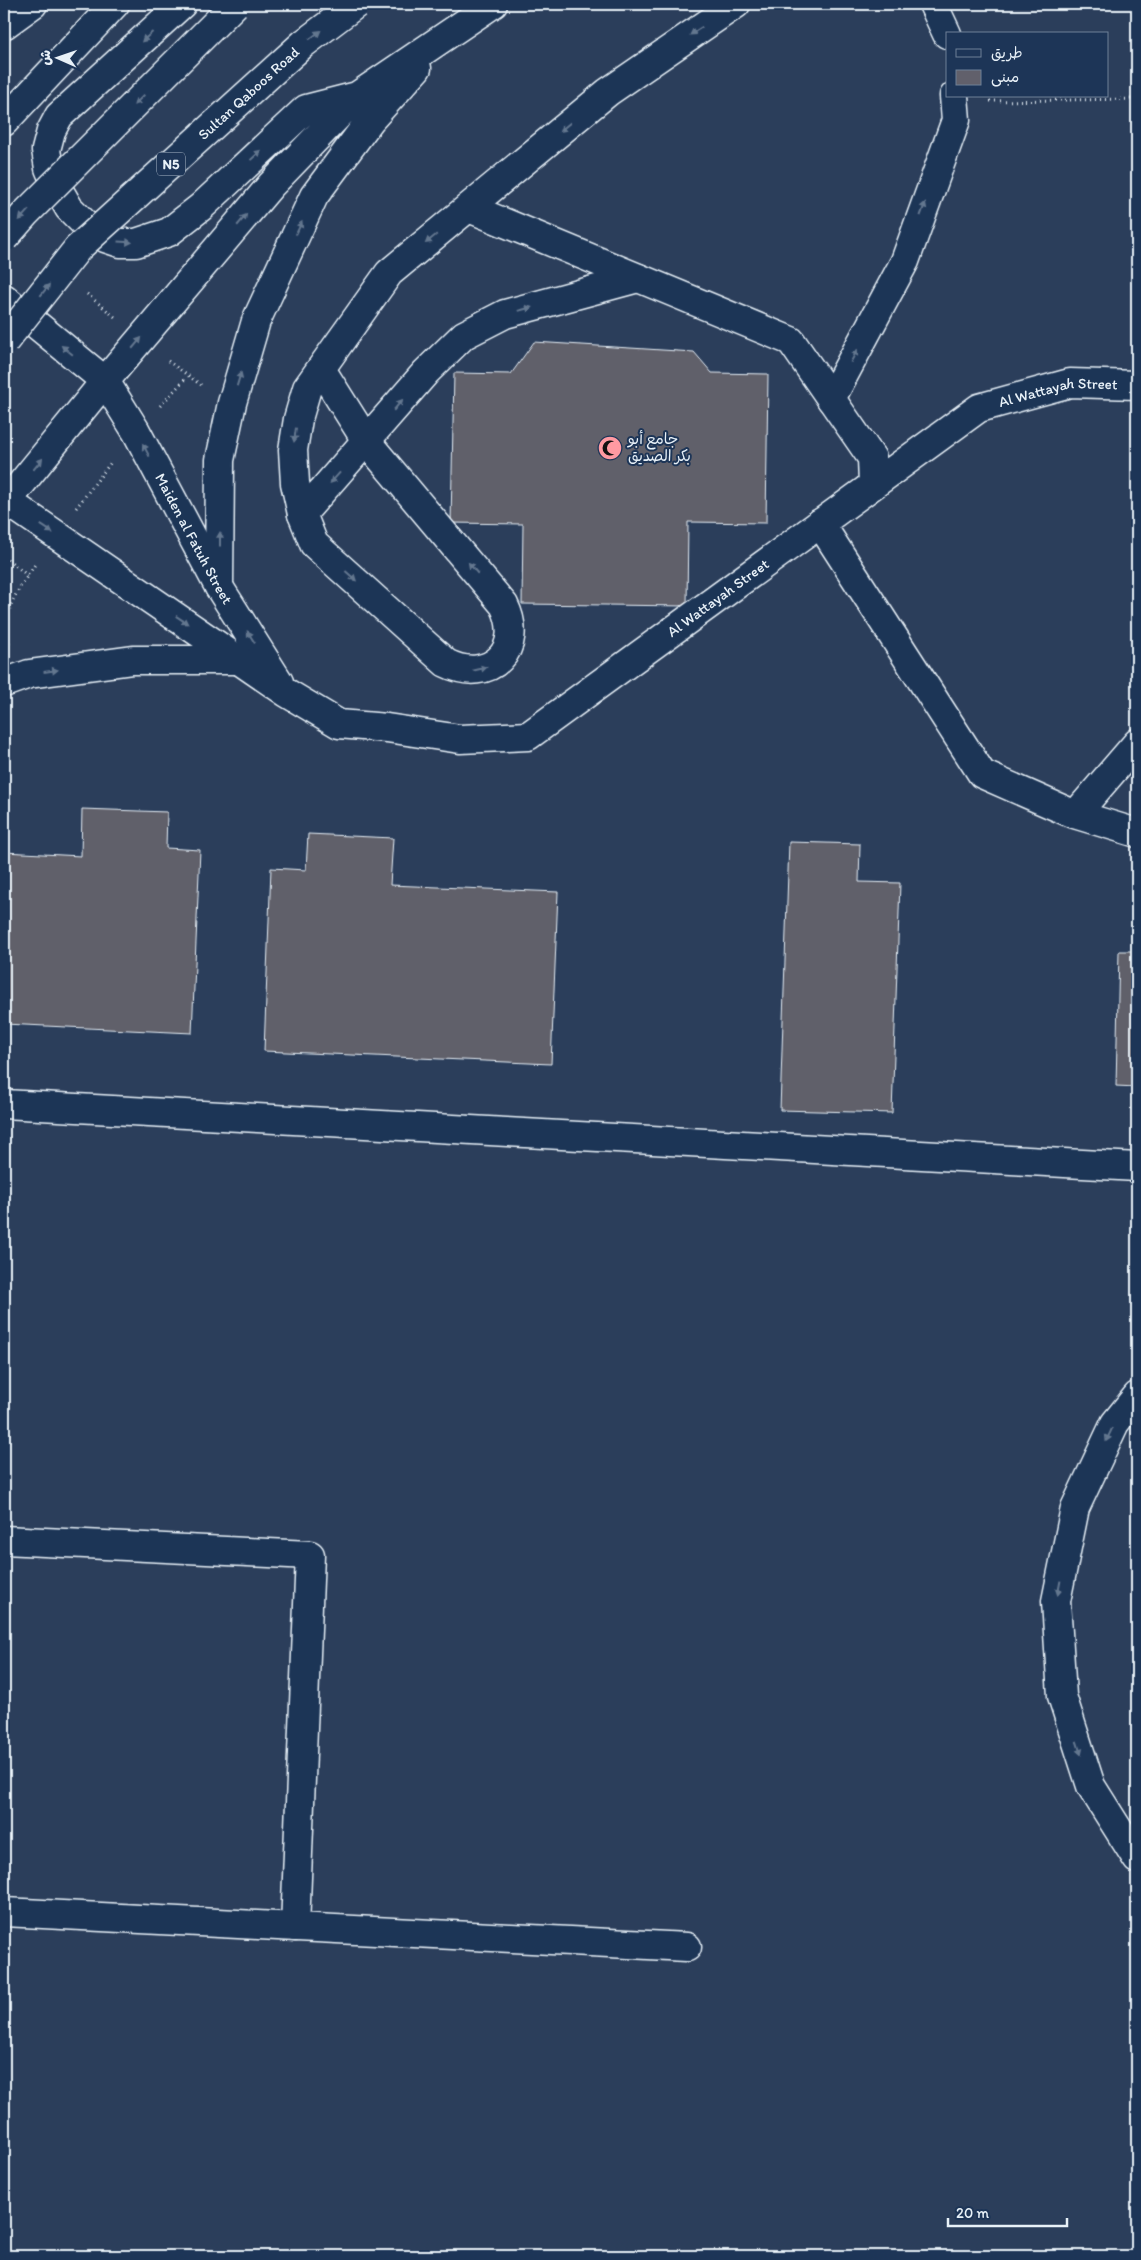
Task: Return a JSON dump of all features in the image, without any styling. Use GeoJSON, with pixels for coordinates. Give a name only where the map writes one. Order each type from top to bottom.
{"type":"FeatureCollection","features":[{"type":"Feature","properties":{"kind":"main road"},"geometry":{"type":"LineString","coordinates":[[4,25],[33,4]]}},
{"type":"Feature","properties":{"kind":"main road"},"geometry":{"type":"LineString","coordinates":[[4,122],[115,4]]}},
{"type":"Feature","properties":{"kind":"main road"},"geometry":{"type":"LineString","coordinates":[[182,4],[59,116],[51,131],[46,150],[57,187],[69,208],[80,219],[106,238],[120,243],[136,242],[169,232],[200,207],[306,109],[358,96]]}},
{"type":"Feature","properties":{"kind":"main road"},"geometry":{"type":"LineString","coordinates":[[4,238],[26,213],[235,4]]}},
{"type":"Feature","properties":{"kind":"main road","name":"Sultan Qaboos Road"},"geometry":{"type":"LineString","coordinates":[[4,342],[78,248],[304,44],[356,4]]}},
{"type":"Feature","properties":{"kind":"main road"},"geometry":{"type":"LineString","coordinates":[[5,502],[271,186],[358,96],[493,4]]}},
{"type":"Feature","properties":{"kind":"main road"},"geometry":{"type":"LineString","coordinates":[[321,369],[367,442],[504,605],[512,630],[504,654],[495,664],[471,671],[458,669],[446,663],[314,544],[302,514],[295,483],[294,442],[307,388],[389,273],[608,92],[736,4]]}},
{"type":"Feature","properties":{"kind":"main road"},"geometry":{"type":"LineString","coordinates":[[933,4],[946,32]]}},
{"type":"Feature","properties":{"kind":"main road"},"geometry":{"type":"LineString","coordinates":[[219,588],[220,460],[232,403],[256,321],[314,196],[371,119],[446,36]]}},
{"type":"Feature","properties":{"kind":"main road"},"geometry":{"type":"LineString","coordinates":[[831,399],[905,261],[956,120],[954,99]]}},
{"type":"Feature","properties":{"kind":"main road"},"geometry":{"type":"LineString","coordinates":[[468,208],[791,341],[872,458],[873,484]]}},
{"type":"Feature","properties":{"kind":"main road"},"geometry":{"type":"LineString","coordinates":[[302,514],[367,442],[426,372],[464,335],[505,314],[638,278]]}},
{"type":"Feature","properties":{"kind":"main road","name":"Maiden al Fatuh Street"},"geometry":{"type":"LineString","coordinates":[[4,298],[105,381],[136,431],[219,588],[287,693]]}},
{"type":"Feature","properties":{"kind":"main road","name":"Al Wattayah Street"},"geometry":{"type":"LineString","coordinates":[[5,502],[287,693],[339,724],[387,728],[460,739],[528,736],[979,408],[1070,383],[1137,385]]}},
{"type":"Feature","properties":{"kind":"main road"},"geometry":{"type":"LineString","coordinates":[[872,458],[899,466]]}},
{"type":"Feature","properties":{"kind":"main road"},"geometry":{"type":"LineString","coordinates":[[820,523],[982,774],[1076,814],[1137,833]]}},
{"type":"Feature","properties":{"kind":"main road"},"geometry":{"type":"LineString","coordinates":[[4,683],[28,674],[133,660],[239,660]]}},
{"type":"Feature","properties":{"kind":"main road"},"geometry":{"type":"LineString","coordinates":[[1076,814],[1137,743]]}},
{"type":"Feature","properties":{"kind":"main road"},"geometry":{"type":"LineString","coordinates":[[4,1104],[1137,1167]]}},
{"type":"Feature","properties":{"kind":"main road"},"geometry":{"type":"LineString","coordinates":[[1137,1396],[1115,1423],[1075,1508],[1056,1601],[1062,1696],[1091,1786],[1137,1859]]}},
{"type":"Feature","properties":{"kind":"main road"},"geometry":{"type":"LineString","coordinates":[[4,1540],[310,1555],[295,1927]]}},
{"type":"Feature","properties":{"kind":"main road"},"geometry":{"type":"LineString","coordinates":[[4,1912],[687,1946]]}},
{"type":"Feature","properties":{"kind":"path"},"geometry":{"type":"LineString","coordinates":[[954,99],[1137,99]]}},
{"type":"Feature","properties":{"kind":"path"},"geometry":{"type":"LineString","coordinates":[[4,556],[28,576]]}},
{"type":"Feature","properties":{"kind":"building","name":"جامع أبو بكر الصديق"},"geometry":{"type":"Polygon","coordinates":[[[534,342],[694,352],[712,373],[768,374],[766,523],[688,522],[687,606],[522,604],[523,524],[451,523],[454,373],[511,374],[534,342]]]}},
{"type":"Feature","properties":{"kind":"building"},"geometry":{"type":"Polygon","coordinates":[[[82,809],[167,812],[166,848],[200,850],[192,1033],[4,1024],[4,852],[81,856],[82,809]]]}},
{"type":"Feature","properties":{"kind":"building"},"geometry":{"type":"Polygon","coordinates":[[[308,834],[393,838],[390,885],[558,892],[551,1064],[264,1051],[271,868],[306,870],[308,834]]]}},
{"type":"Feature","properties":{"kind":"building"},"geometry":{"type":"Polygon","coordinates":[[[789,842],[860,844],[859,882],[900,883],[892,1113],[780,1110],[789,842]]]}},
{"type":"Feature","properties":{"kind":"building"},"geometry":{"type":"Polygon","coordinates":[[[1119,951],[1137,951],[1137,1087],[1116,1086],[1119,951]]]}},
{"type":"Feature","properties":{"kind":"place","name":"جامع أبو بكر الصديق"},"geometry":{"type":"Point","coordinates":[610,448]}}]}
